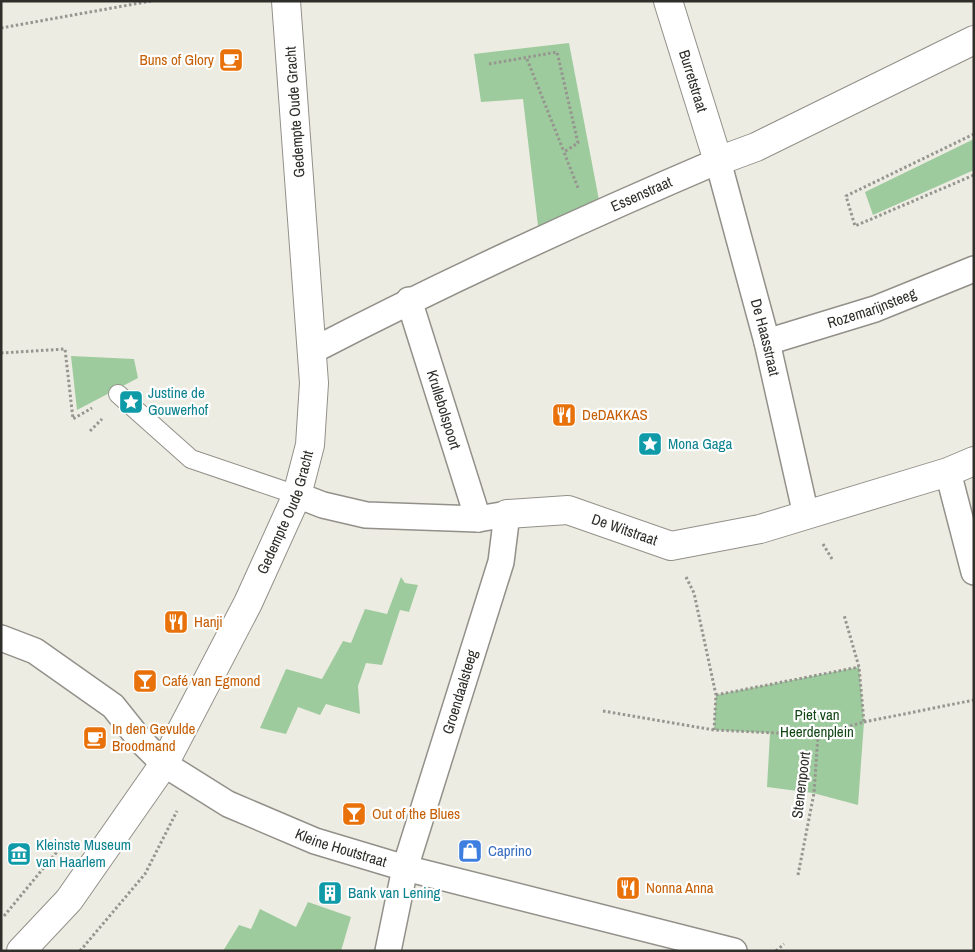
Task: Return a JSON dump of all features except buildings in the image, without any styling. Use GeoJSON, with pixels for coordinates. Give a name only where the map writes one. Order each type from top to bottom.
{"type":"FeatureCollection","features":[{"type":"Feature","properties":{"kind":"street","name":"Gedempte Oude Gracht"},"geometry":{"type":"LineString","coordinates":[[21,951],[69,900],[164,764],[248,603],[298,495],[310,445],[314,383],[286,1]]}},
{"type":"Feature","properties":{"kind":"street","name":"Burretstraat"},"geometry":{"type":"LineString","coordinates":[[668,1],[718,161]]}},
{"type":"Feature","properties":{"kind":"street","name":"Essenstraat"},"geometry":{"type":"LineString","coordinates":[[312,351],[410,300],[592,215],[718,161],[756,147],[974,40]]}},
{"type":"Feature","properties":{"kind":"street","name":"De Haasstraat"},"geometry":{"type":"LineString","coordinates":[[718,161],[767,342],[806,515]]}},
{"type":"Feature","properties":{"kind":"street","name":"Rozemarijnsteeg"},"geometry":{"type":"LineString","coordinates":[[767,342],[875,309],[974,269]]}},
{"type":"Feature","properties":{"kind":"street","name":"Krullebolspoort"},"geometry":{"type":"LineString","coordinates":[[410,300],[478,519]]}},
{"type":"Feature","properties":{"kind":"street","name":"De Witstraat"},"geometry":{"type":"LineString","coordinates":[[298,495],[323,504],[366,515],[478,519],[507,514],[568,510],[671,546],[760,529],[948,472],[974,461]]}},
{"type":"Feature","properties":{"kind":"street"},"geometry":{"type":"LineString","coordinates":[[948,472],[974,572]]}},
{"type":"Feature","properties":{"kind":"street","name":"Groendaalsteeg"},"geometry":{"type":"LineString","coordinates":[[388,951],[405,868],[501,562],[507,514]]}},
{"type":"Feature","properties":{"kind":"street","name":"Kleine Houtstraat"},"geometry":{"type":"LineString","coordinates":[[1,638],[35,651],[113,706],[141,741],[164,764],[189,781],[237,808],[315,841],[405,868],[734,951]]}},
{"type":"Feature","properties":{"kind":"lane"},"geometry":{"type":"LineString","coordinates":[[118,394],[192,459],[298,495]]}},
{"type":"Feature","properties":{"kind":"path"},"geometry":{"type":"LineString","coordinates":[[1,28],[151,1]]}},
{"type":"Feature","properties":{"kind":"path"},"geometry":{"type":"LineString","coordinates":[[489,64],[557,52],[578,143],[564,152]]}},
{"type":"Feature","properties":{"kind":"path"},"geometry":{"type":"LineString","coordinates":[[527,58],[564,152],[592,215]]}},
{"type":"Feature","properties":{"kind":"path"},"geometry":{"type":"LineString","coordinates":[[974,134],[846,196],[855,226],[974,175]]}},
{"type":"Feature","properties":{"kind":"path"},"geometry":{"type":"LineString","coordinates":[[1,353],[65,348],[73,419],[118,394]]}},
{"type":"Feature","properties":{"kind":"path"},"geometry":{"type":"LineString","coordinates":[[671,546],[694,593],[716,695],[714,730]]}},
{"type":"Feature","properties":{"kind":"path"},"geometry":{"type":"LineString","coordinates":[[844,615],[859,667],[864,722]]}},
{"type":"Feature","properties":{"kind":"path"},"geometry":{"type":"LineString","coordinates":[[716,695],[859,667]]}},
{"type":"Feature","properties":{"kind":"path","name":"Stenenpoort"},"geometry":{"type":"LineString","coordinates":[[798,875],[814,793],[818,735],[864,722],[974,700]]}},
{"type":"Feature","properties":{"kind":"path"},"geometry":{"type":"LineString","coordinates":[[603,712],[714,730],[818,735]]}},
{"type":"Feature","properties":{"kind":"path"},"geometry":{"type":"LineString","coordinates":[[776,951],[784,944]]}},
{"type":"Feature","properties":{"kind":"green space"},"geometry":{"type":"Polygon","coordinates":[[[569,43],[599,200],[538,226],[523,99],[481,102],[474,54],[569,43]]]}},
{"type":"Feature","properties":{"kind":"green space"},"geometry":{"type":"Polygon","coordinates":[[[974,139],[974,170],[873,215],[865,192],[974,139]]]}},
{"type":"Feature","properties":{"kind":"green space"},"geometry":{"type":"Polygon","coordinates":[[[71,356],[134,359],[138,378],[77,410],[71,356]]]}},
{"type":"Feature","properties":{"kind":"green space"},"geometry":{"type":"Polygon","coordinates":[[[401,577],[405,583],[418,585],[409,612],[400,610],[382,665],[366,663],[358,686],[360,714],[326,704],[320,715],[298,707],[286,734],[260,728],[286,669],[322,679],[343,641],[351,643],[365,609],[387,614],[401,577]]]}},
{"type":"Feature","properties":{"kind":"green space","name":"Piet van Heerdenplein"},"geometry":{"type":"Polygon","coordinates":[[[859,667],[864,722],[858,805],[813,793],[767,787],[770,733],[714,730],[716,695],[859,667]]]}},
{"type":"Feature","properties":{"kind":"green space"},"geometry":{"type":"Polygon","coordinates":[[[308,902],[351,917],[341,951],[223,951],[239,925],[251,929],[260,909],[296,927],[308,902]]]}},
{"type":"Feature","properties":{"kind":"place","name":"Buns of Glory"},"geometry":{"type":"Point","coordinates":[231,60]}},
{"type":"Feature","properties":{"kind":"place","name":"Justine de Gouwerhof"},"geometry":{"type":"Point","coordinates":[131,402]}},
{"type":"Feature","properties":{"kind":"place","name":"DeDAKKAS"},"geometry":{"type":"Point","coordinates":[564,415]}},
{"type":"Feature","properties":{"kind":"place","name":"Mona Gaga"},"geometry":{"type":"Point","coordinates":[650,444]}},
{"type":"Feature","properties":{"kind":"place","name":"Hanji"},"geometry":{"type":"Point","coordinates":[176,622]}},
{"type":"Feature","properties":{"kind":"place","name":"Café van Egmond"},"geometry":{"type":"Point","coordinates":[145,681]}},
{"type":"Feature","properties":{"kind":"place","name":"In den Gevulde Broodmand"},"geometry":{"type":"Point","coordinates":[95,738]}},
{"type":"Feature","properties":{"kind":"place","name":"Out of the Blues"},"geometry":{"type":"Point","coordinates":[354,814]}},
{"type":"Feature","properties":{"kind":"place","name":"Caprino"},"geometry":{"type":"Point","coordinates":[470,851]}},
{"type":"Feature","properties":{"kind":"place","name":"Kleinste Museum van Haarlem"},"geometry":{"type":"Point","coordinates":[19,854]}},
{"type":"Feature","properties":{"kind":"place","name":"Nonna Anna"},"geometry":{"type":"Point","coordinates":[628,888]}},
{"type":"Feature","properties":{"kind":"place","name":"Bank van Lening"},"geometry":{"type":"Point","coordinates":[330,893]}}]}
